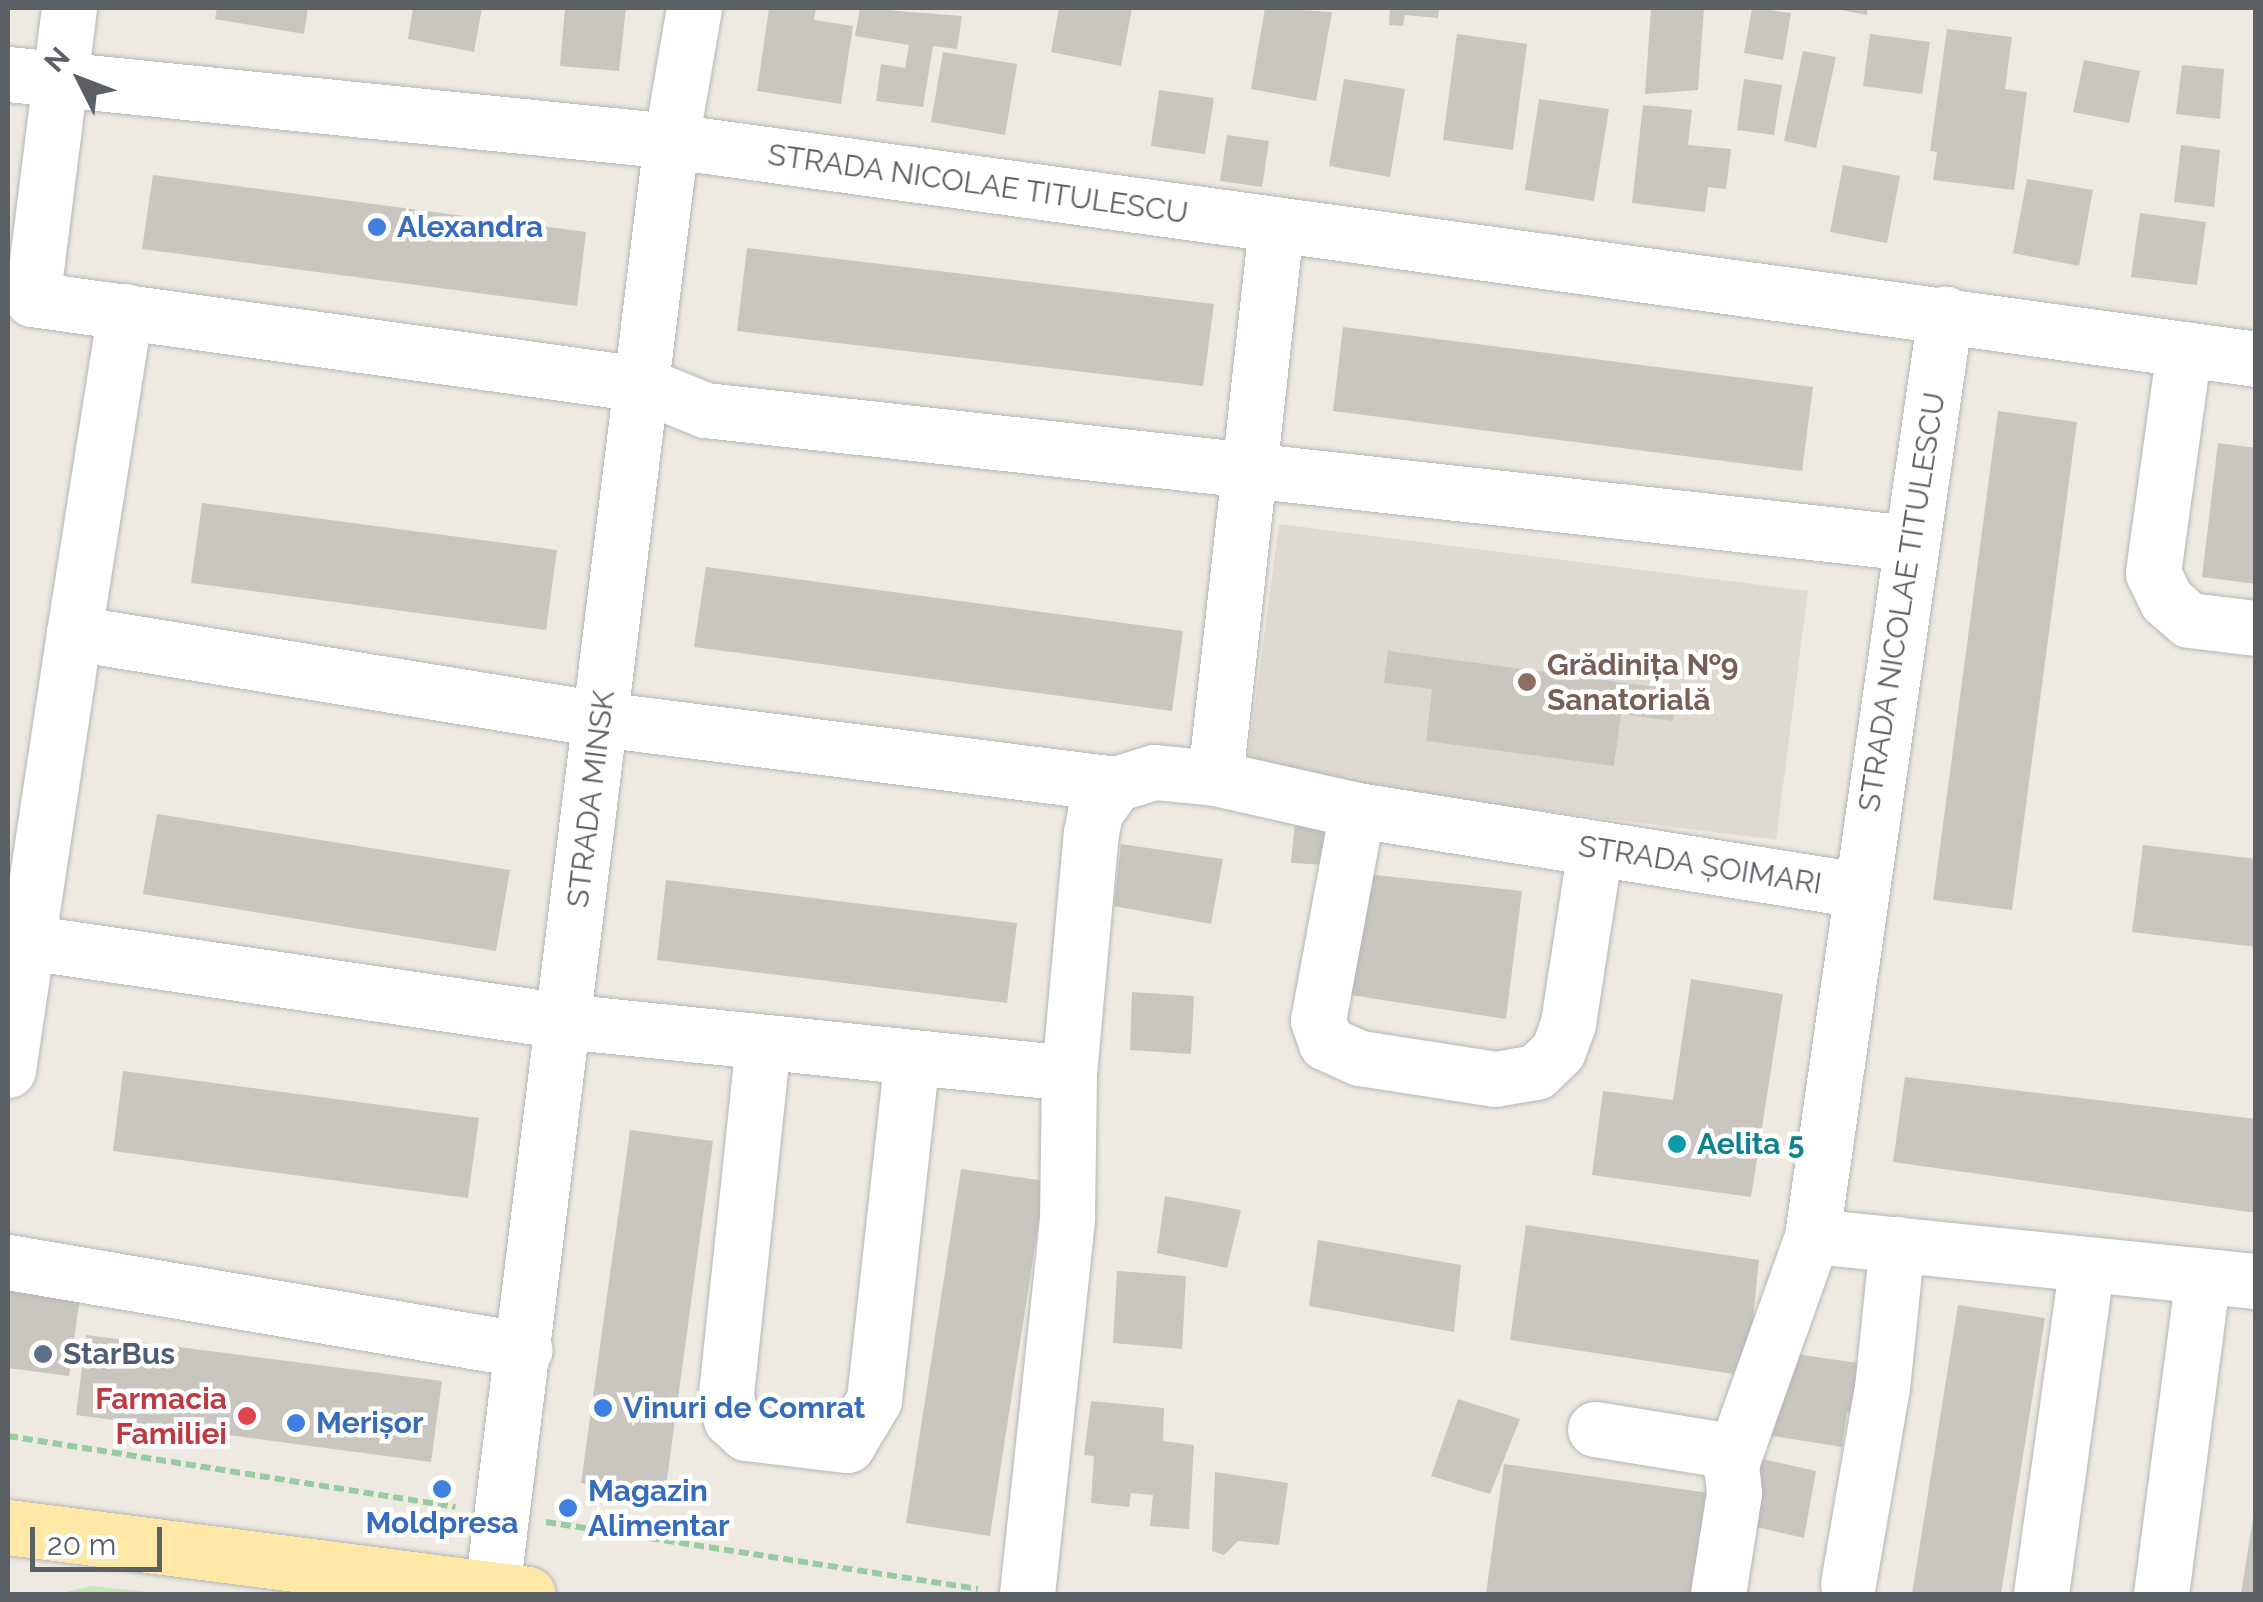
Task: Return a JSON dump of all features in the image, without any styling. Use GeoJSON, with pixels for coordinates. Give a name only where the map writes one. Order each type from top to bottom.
{"type":"FeatureCollection","features":[{"type":"Feature","properties":{"kind":"main road"},"geometry":{"type":"LineString","coordinates":[[8,1527],[510,1592]]}},
{"type":"Feature","properties":{"kind":"main road"},"geometry":{"type":"LineString","coordinates":[[8,1561],[72,1538]]}},
{"type":"Feature","properties":{"kind":"street"},"geometry":{"type":"LineString","coordinates":[[69,8],[62,80],[22,268],[32,298],[642,384],[705,410],[1909,543]]}},
{"type":"Feature","properties":{"kind":"street","name":"STRADA MINSK"},"geometry":{"type":"LineString","coordinates":[[510,1592],[502,1515],[671,142],[694,8]]}},
{"type":"Feature","properties":{"kind":"street","name":"STRADA NICOLAE TITULESCU"},"geometry":{"type":"LineString","coordinates":[[8,74],[671,142],[1945,314],[2256,360]]}},
{"type":"Feature","properties":{"kind":"street"},"geometry":{"type":"LineString","coordinates":[[1215,778],[1276,226]]}},
{"type":"Feature","properties":{"kind":"street"},"geometry":{"type":"LineString","coordinates":[[8,1070],[125,311]]}},
{"type":"Feature","properties":{"kind":"street","name":"STRADA NICOLAE TITULESCU"},"geometry":{"type":"LineString","coordinates":[[1859,890],[1945,314]]}},
{"type":"Feature","properties":{"kind":"street"},"geometry":{"type":"LineString","coordinates":[[2184,349],[2153,573],[2166,600],[2189,620],[2256,628]]}},
{"type":"Feature","properties":{"kind":"street"},"geometry":{"type":"LineString","coordinates":[[74,634],[600,719],[1115,784],[1096,812],[1091,834],[1069,1074],[1067,1218],[1011,1593]]}},
{"type":"Feature","properties":{"kind":"street","name":"STRADA ȘOIMARI"},"geometry":{"type":"LineString","coordinates":[[1115,784],[1154,772],[1215,778],[1356,810],[1859,890],[1812,1236],[1731,1464],[1734,1493],[1718,1594]]}},
{"type":"Feature","properties":{"kind":"street"},"geometry":{"type":"LineString","coordinates":[[1356,810],[1318,1020],[1326,1043],[1360,1058],[1495,1079],[1536,1072],[1558,1051],[1568,1022],[1595,848]]}},
{"type":"Feature","properties":{"kind":"street"},"geometry":{"type":"LineString","coordinates":[[26,942],[563,1022],[1069,1074]]}},
{"type":"Feature","properties":{"kind":"street"},"geometry":{"type":"LineString","coordinates":[[763,1042],[726,1396],[731,1418],[746,1433],[847,1446],[874,1400],[912,1058]]}},
{"type":"Feature","properties":{"kind":"street"},"geometry":{"type":"LineString","coordinates":[[1812,1236],[2229,1278],[2162,1594]]}},
{"type":"Feature","properties":{"kind":"street"},"geometry":{"type":"LineString","coordinates":[[1848,1584],[1882,1388],[1898,1244]]}},
{"type":"Feature","properties":{"kind":"street"},"geometry":{"type":"LineString","coordinates":[[8,1262],[525,1350]]}},
{"type":"Feature","properties":{"kind":"street"},"geometry":{"type":"LineString","coordinates":[[2041,1594],[2088,1264]]}},
{"type":"Feature","properties":{"kind":"street"},"geometry":{"type":"LineString","coordinates":[[1595,1428],[1718,1449],[1731,1464]]}},
{"type":"Feature","properties":{"kind":"path"},"geometry":{"type":"LineString","coordinates":[[8,1436],[1011,1593]]}},
{"type":"Feature","properties":{"kind":"shaded area","name":"Grădinița №9 Sanatorială"},"geometry":{"type":"Polygon","coordinates":[[[1279,524],[1808,591],[1776,840],[1246,773],[1279,524]]]}},
{"type":"Feature","properties":{"kind":"green space"},"geometry":{"type":"Polygon","coordinates":[[[92,1586],[165,1594],[57,1594],[92,1586]]]}},
{"type":"Feature","properties":{"kind":"building"},"geometry":{"type":"Polygon","coordinates":[[[217,8],[308,8],[304,34],[215,19],[217,8]]]}},
{"type":"Feature","properties":{"kind":"building"},"geometry":{"type":"Polygon","coordinates":[[[413,8],[482,8],[474,52],[408,39],[413,8]]]}},
{"type":"Feature","properties":{"kind":"building"},"geometry":{"type":"Polygon","coordinates":[[[565,8],[626,8],[619,71],[560,66],[565,8]]]}},
{"type":"Feature","properties":{"kind":"building"},"geometry":{"type":"Polygon","coordinates":[[[769,8],[816,8],[814,20],[853,26],[841,104],[757,91],[769,8]]]}},
{"type":"Feature","properties":{"kind":"building"},"geometry":{"type":"Polygon","coordinates":[[[860,8],[962,16],[957,49],[933,46],[923,107],[876,101],[881,64],[905,68],[909,45],[855,36],[860,8]]]}},
{"type":"Feature","properties":{"kind":"building"},"geometry":{"type":"Polygon","coordinates":[[[1059,8],[1132,8],[1121,66],[1051,52],[1059,8]]]}},
{"type":"Feature","properties":{"kind":"building"},"geometry":{"type":"Polygon","coordinates":[[[1265,8],[1332,12],[1316,101],[1251,89],[1265,8]]]}},
{"type":"Feature","properties":{"kind":"building"},"geometry":{"type":"Polygon","coordinates":[[[1390,8],[1439,8],[1438,18],[1405,15],[1403,26],[1389,25],[1390,8]]]}},
{"type":"Feature","properties":{"kind":"building"},"geometry":{"type":"Polygon","coordinates":[[[1651,8],[1704,8],[1698,90],[1645,94],[1651,8]]]}},
{"type":"Feature","properties":{"kind":"building"},"geometry":{"type":"Polygon","coordinates":[[[1752,8],[1791,13],[1783,60],[1744,53],[1752,8]]]}},
{"type":"Feature","properties":{"kind":"building"},"geometry":{"type":"Polygon","coordinates":[[[1831,8],[1868,8],[1867,15],[1831,8]]]}},
{"type":"Feature","properties":{"kind":"building"},"geometry":{"type":"Polygon","coordinates":[[[1947,29],[2012,37],[2005,89],[2027,92],[2014,190],[1933,180],[1937,152],[1930,151],[1947,29]]]}},
{"type":"Feature","properties":{"kind":"building"},"geometry":{"type":"Polygon","coordinates":[[[1457,34],[1527,44],[1513,150],[1443,140],[1457,34]]]}},
{"type":"Feature","properties":{"kind":"building"},"geometry":{"type":"Polygon","coordinates":[[[1870,34],[1930,42],[1922,94],[1863,86],[1870,34]]]}},
{"type":"Feature","properties":{"kind":"building"},"geometry":{"type":"Polygon","coordinates":[[[1803,51],[1836,57],[1816,148],[1784,141],[1803,51]]]}},
{"type":"Feature","properties":{"kind":"building"},"geometry":{"type":"Polygon","coordinates":[[[943,52],[1017,64],[1005,135],[931,122],[943,52]]]}},
{"type":"Feature","properties":{"kind":"building"},"geometry":{"type":"Polygon","coordinates":[[[2084,60],[2140,71],[2129,123],[2073,112],[2084,60]]]}},
{"type":"Feature","properties":{"kind":"building"},"geometry":{"type":"Polygon","coordinates":[[[2182,65],[2224,69],[2220,119],[2176,114],[2182,65]]]}},
{"type":"Feature","properties":{"kind":"building"},"geometry":{"type":"Polygon","coordinates":[[[1344,79],[1405,89],[1390,177],[1329,166],[1344,79]]]}},
{"type":"Feature","properties":{"kind":"building"},"geometry":{"type":"Polygon","coordinates":[[[1744,79],[1782,85],[1774,135],[1737,130],[1744,79]]]}},
{"type":"Feature","properties":{"kind":"building"},"geometry":{"type":"Polygon","coordinates":[[[1159,90],[1214,98],[1205,154],[1151,146],[1159,90]]]}},
{"type":"Feature","properties":{"kind":"building"},"geometry":{"type":"Polygon","coordinates":[[[1539,99],[1609,109],[1594,201],[1525,190],[1539,99]]]}},
{"type":"Feature","properties":{"kind":"building"},"geometry":{"type":"Polygon","coordinates":[[[1643,105],[1692,110],[1688,145],[1731,149],[1726,189],[1708,187],[1705,212],[1632,203],[1643,105]]]}},
{"type":"Feature","properties":{"kind":"building"},"geometry":{"type":"Polygon","coordinates":[[[1227,135],[1269,141],[1262,187],[1220,181],[1227,135]]]}},
{"type":"Feature","properties":{"kind":"building"},"geometry":{"type":"Polygon","coordinates":[[[2181,145],[2220,150],[2214,207],[2174,202],[2181,145]]]}},
{"type":"Feature","properties":{"kind":"building"},"geometry":{"type":"Polygon","coordinates":[[[1843,165],[1900,176],[1887,243],[1830,232],[1843,165]]]}},
{"type":"Feature","properties":{"kind":"building"},"geometry":{"type":"Polygon","coordinates":[[[153,175],[586,232],[577,306],[142,249],[153,175]]]}},
{"type":"Feature","properties":{"kind":"building"},"geometry":{"type":"Polygon","coordinates":[[[2027,179],[2093,190],[2079,266],[2013,253],[2027,179]]]}},
{"type":"Feature","properties":{"kind":"building"},"geometry":{"type":"Polygon","coordinates":[[[2140,213],[2206,222],[2197,285],[2131,277],[2140,213]]]}},
{"type":"Feature","properties":{"kind":"building"},"geometry":{"type":"Polygon","coordinates":[[[747,248],[1214,304],[1203,386],[737,331],[747,248]]]}},
{"type":"Feature","properties":{"kind":"building"},"geometry":{"type":"Polygon","coordinates":[[[1343,327],[1813,387],[1802,471],[1333,411],[1343,327]]]}},
{"type":"Feature","properties":{"kind":"building"},"geometry":{"type":"Polygon","coordinates":[[[1998,411],[2077,422],[2012,910],[1933,900],[1998,411]]]}},
{"type":"Feature","properties":{"kind":"building"},"geometry":{"type":"Polygon","coordinates":[[[2218,443],[2256,448],[2256,584],[2202,577],[2218,443]]]}},
{"type":"Feature","properties":{"kind":"building"},"geometry":{"type":"Polygon","coordinates":[[[202,503],[557,550],[546,630],[191,583],[202,503]]]}},
{"type":"Feature","properties":{"kind":"building"},"geometry":{"type":"Polygon","coordinates":[[[706,567],[1183,631],[1172,711],[694,647],[706,567]]]}},
{"type":"Feature","properties":{"kind":"building"},"geometry":{"type":"Polygon","coordinates":[[[1388,651],[1677,690],[1673,721],[1621,714],[1614,766],[1426,741],[1432,689],[1384,683],[1388,651]]]}},
{"type":"Feature","properties":{"kind":"building"},"geometry":{"type":"Polygon","coordinates":[[[157,814],[510,870],[496,951],[143,894],[157,814]]]}},
{"type":"Feature","properties":{"kind":"building"},"geometry":{"type":"Polygon","coordinates":[[[1295,822],[1333,824],[1329,865],[1291,863],[1295,822]]]}},
{"type":"Feature","properties":{"kind":"building"},"geometry":{"type":"Polygon","coordinates":[[[1121,844],[1223,859],[1211,924],[1114,906],[1121,844]]]}},
{"type":"Feature","properties":{"kind":"building"},"geometry":{"type":"Polygon","coordinates":[[[2143,845],[2256,859],[2256,947],[2132,932],[2143,845]]]}},
{"type":"Feature","properties":{"kind":"building"},"geometry":{"type":"Polygon","coordinates":[[[1348,872],[1522,891],[1506,1019],[1331,992],[1348,872]]]}},
{"type":"Feature","properties":{"kind":"building"},"geometry":{"type":"Polygon","coordinates":[[[666,880],[1017,923],[1007,1003],[657,960],[666,880]]]}},
{"type":"Feature","properties":{"kind":"building"},"geometry":{"type":"Polygon","coordinates":[[[1691,979],[1783,994],[1751,1197],[1592,1175],[1603,1091],[1673,1100],[1691,979]]]}},
{"type":"Feature","properties":{"kind":"building"},"geometry":{"type":"Polygon","coordinates":[[[1132,992],[1194,996],[1191,1054],[1130,1050],[1132,992]]]}},
{"type":"Feature","properties":{"kind":"building"},"geometry":{"type":"Polygon","coordinates":[[[123,1071],[479,1118],[468,1198],[113,1151],[123,1071]]]}},
{"type":"Feature","properties":{"kind":"building"},"geometry":{"type":"Polygon","coordinates":[[[1905,1077],[2256,1119],[2256,1213],[1893,1162],[1905,1077]]]}},
{"type":"Feature","properties":{"kind":"building"},"geometry":{"type":"Polygon","coordinates":[[[630,1130],[713,1141],[665,1494],[581,1483],[630,1130]]]}},
{"type":"Feature","properties":{"kind":"building"},"geometry":{"type":"Polygon","coordinates":[[[961,1169],[1045,1181],[990,1536],[906,1523],[961,1169]]]}},
{"type":"Feature","properties":{"kind":"building"},"geometry":{"type":"Polygon","coordinates":[[[1165,1196],[1241,1210],[1227,1268],[1157,1253],[1165,1196]]]}},
{"type":"Feature","properties":{"kind":"building"},"geometry":{"type":"Polygon","coordinates":[[[1526,1225],[1759,1260],[1747,1376],[1510,1340],[1526,1225]]]}},
{"type":"Feature","properties":{"kind":"building"},"geometry":{"type":"Polygon","coordinates":[[[1318,1240],[1461,1265],[1454,1332],[1309,1306],[1318,1240]]]}},
{"type":"Feature","properties":{"kind":"building"},"geometry":{"type":"Polygon","coordinates":[[[1117,1271],[1186,1276],[1182,1349],[1113,1343],[1117,1271]]]}},
{"type":"Feature","properties":{"kind":"building"},"geometry":{"type":"Polygon","coordinates":[[[8,1288],[80,1297],[69,1376],[8,1368],[8,1288]]]}},
{"type":"Feature","properties":{"kind":"building"},"geometry":{"type":"Polygon","coordinates":[[[1958,1305],[2045,1318],[2001,1594],[1912,1594],[1958,1305]]]}},
{"type":"Feature","properties":{"kind":"building"},"geometry":{"type":"Polygon","coordinates":[[[86,1335],[442,1381],[431,1462],[76,1415],[86,1335]]]}},
{"type":"Feature","properties":{"kind":"building"},"geometry":{"type":"Polygon","coordinates":[[[1775,1351],[1872,1365],[1865,1416],[1847,1412],[1842,1447],[1760,1434],[1775,1351]]]}},
{"type":"Feature","properties":{"kind":"building"},"geometry":{"type":"Polygon","coordinates":[[[1458,1399],[1520,1419],[1490,1494],[1431,1476],[1458,1399]]]}},
{"type":"Feature","properties":{"kind":"building"},"geometry":{"type":"Polygon","coordinates":[[[1091,1401],[1164,1408],[1163,1441],[1194,1445],[1189,1529],[1150,1526],[1153,1495],[1131,1493],[1129,1507],[1091,1503],[1094,1456],[1084,1455],[1091,1401]]]}},
{"type":"Feature","properties":{"kind":"building"},"geometry":{"type":"Polygon","coordinates":[[[1758,1458],[1816,1471],[1804,1538],[1748,1525],[1758,1458]]]}},
{"type":"Feature","properties":{"kind":"building"},"geometry":{"type":"Polygon","coordinates":[[[1504,1464],[1716,1494],[1702,1594],[1486,1594],[1504,1464]]]}},
{"type":"Feature","properties":{"kind":"building"},"geometry":{"type":"Polygon","coordinates":[[[1215,1472],[1288,1483],[1279,1545],[1238,1541],[1224,1555],[1212,1551],[1215,1472]]]}},
{"type":"Feature","properties":{"kind":"building"},"geometry":{"type":"Polygon","coordinates":[[[2253,1518],[2256,1594],[2241,1594],[2253,1518]]]}},
{"type":"Feature","properties":{"kind":"place","name":"Alexandra"},"geometry":{"type":"Point","coordinates":[377,227]}},
{"type":"Feature","properties":{"kind":"place","name":"Grădinița №9 Sanatorială"},"geometry":{"type":"Point","coordinates":[1527,682]}},
{"type":"Feature","properties":{"kind":"place","name":"Aelita 5"},"geometry":{"type":"Point","coordinates":[1677,1144]}},
{"type":"Feature","properties":{"kind":"place","name":"StarBus"},"geometry":{"type":"Point","coordinates":[43,1354]}},
{"type":"Feature","properties":{"kind":"place","name":"Vinuri de Comrat"},"geometry":{"type":"Point","coordinates":[603,1408]}},
{"type":"Feature","properties":{"kind":"place","name":"Farmacia Familiei"},"geometry":{"type":"Point","coordinates":[247,1416]}},
{"type":"Feature","properties":{"kind":"place","name":"Merișor"},"geometry":{"type":"Point","coordinates":[296,1423]}},
{"type":"Feature","properties":{"kind":"place","name":"Moldpresa"},"geometry":{"type":"Point","coordinates":[442,1489]}},
{"type":"Feature","properties":{"kind":"place","name":"Magazin Alimentar"},"geometry":{"type":"Point","coordinates":[568,1508]}}]}
